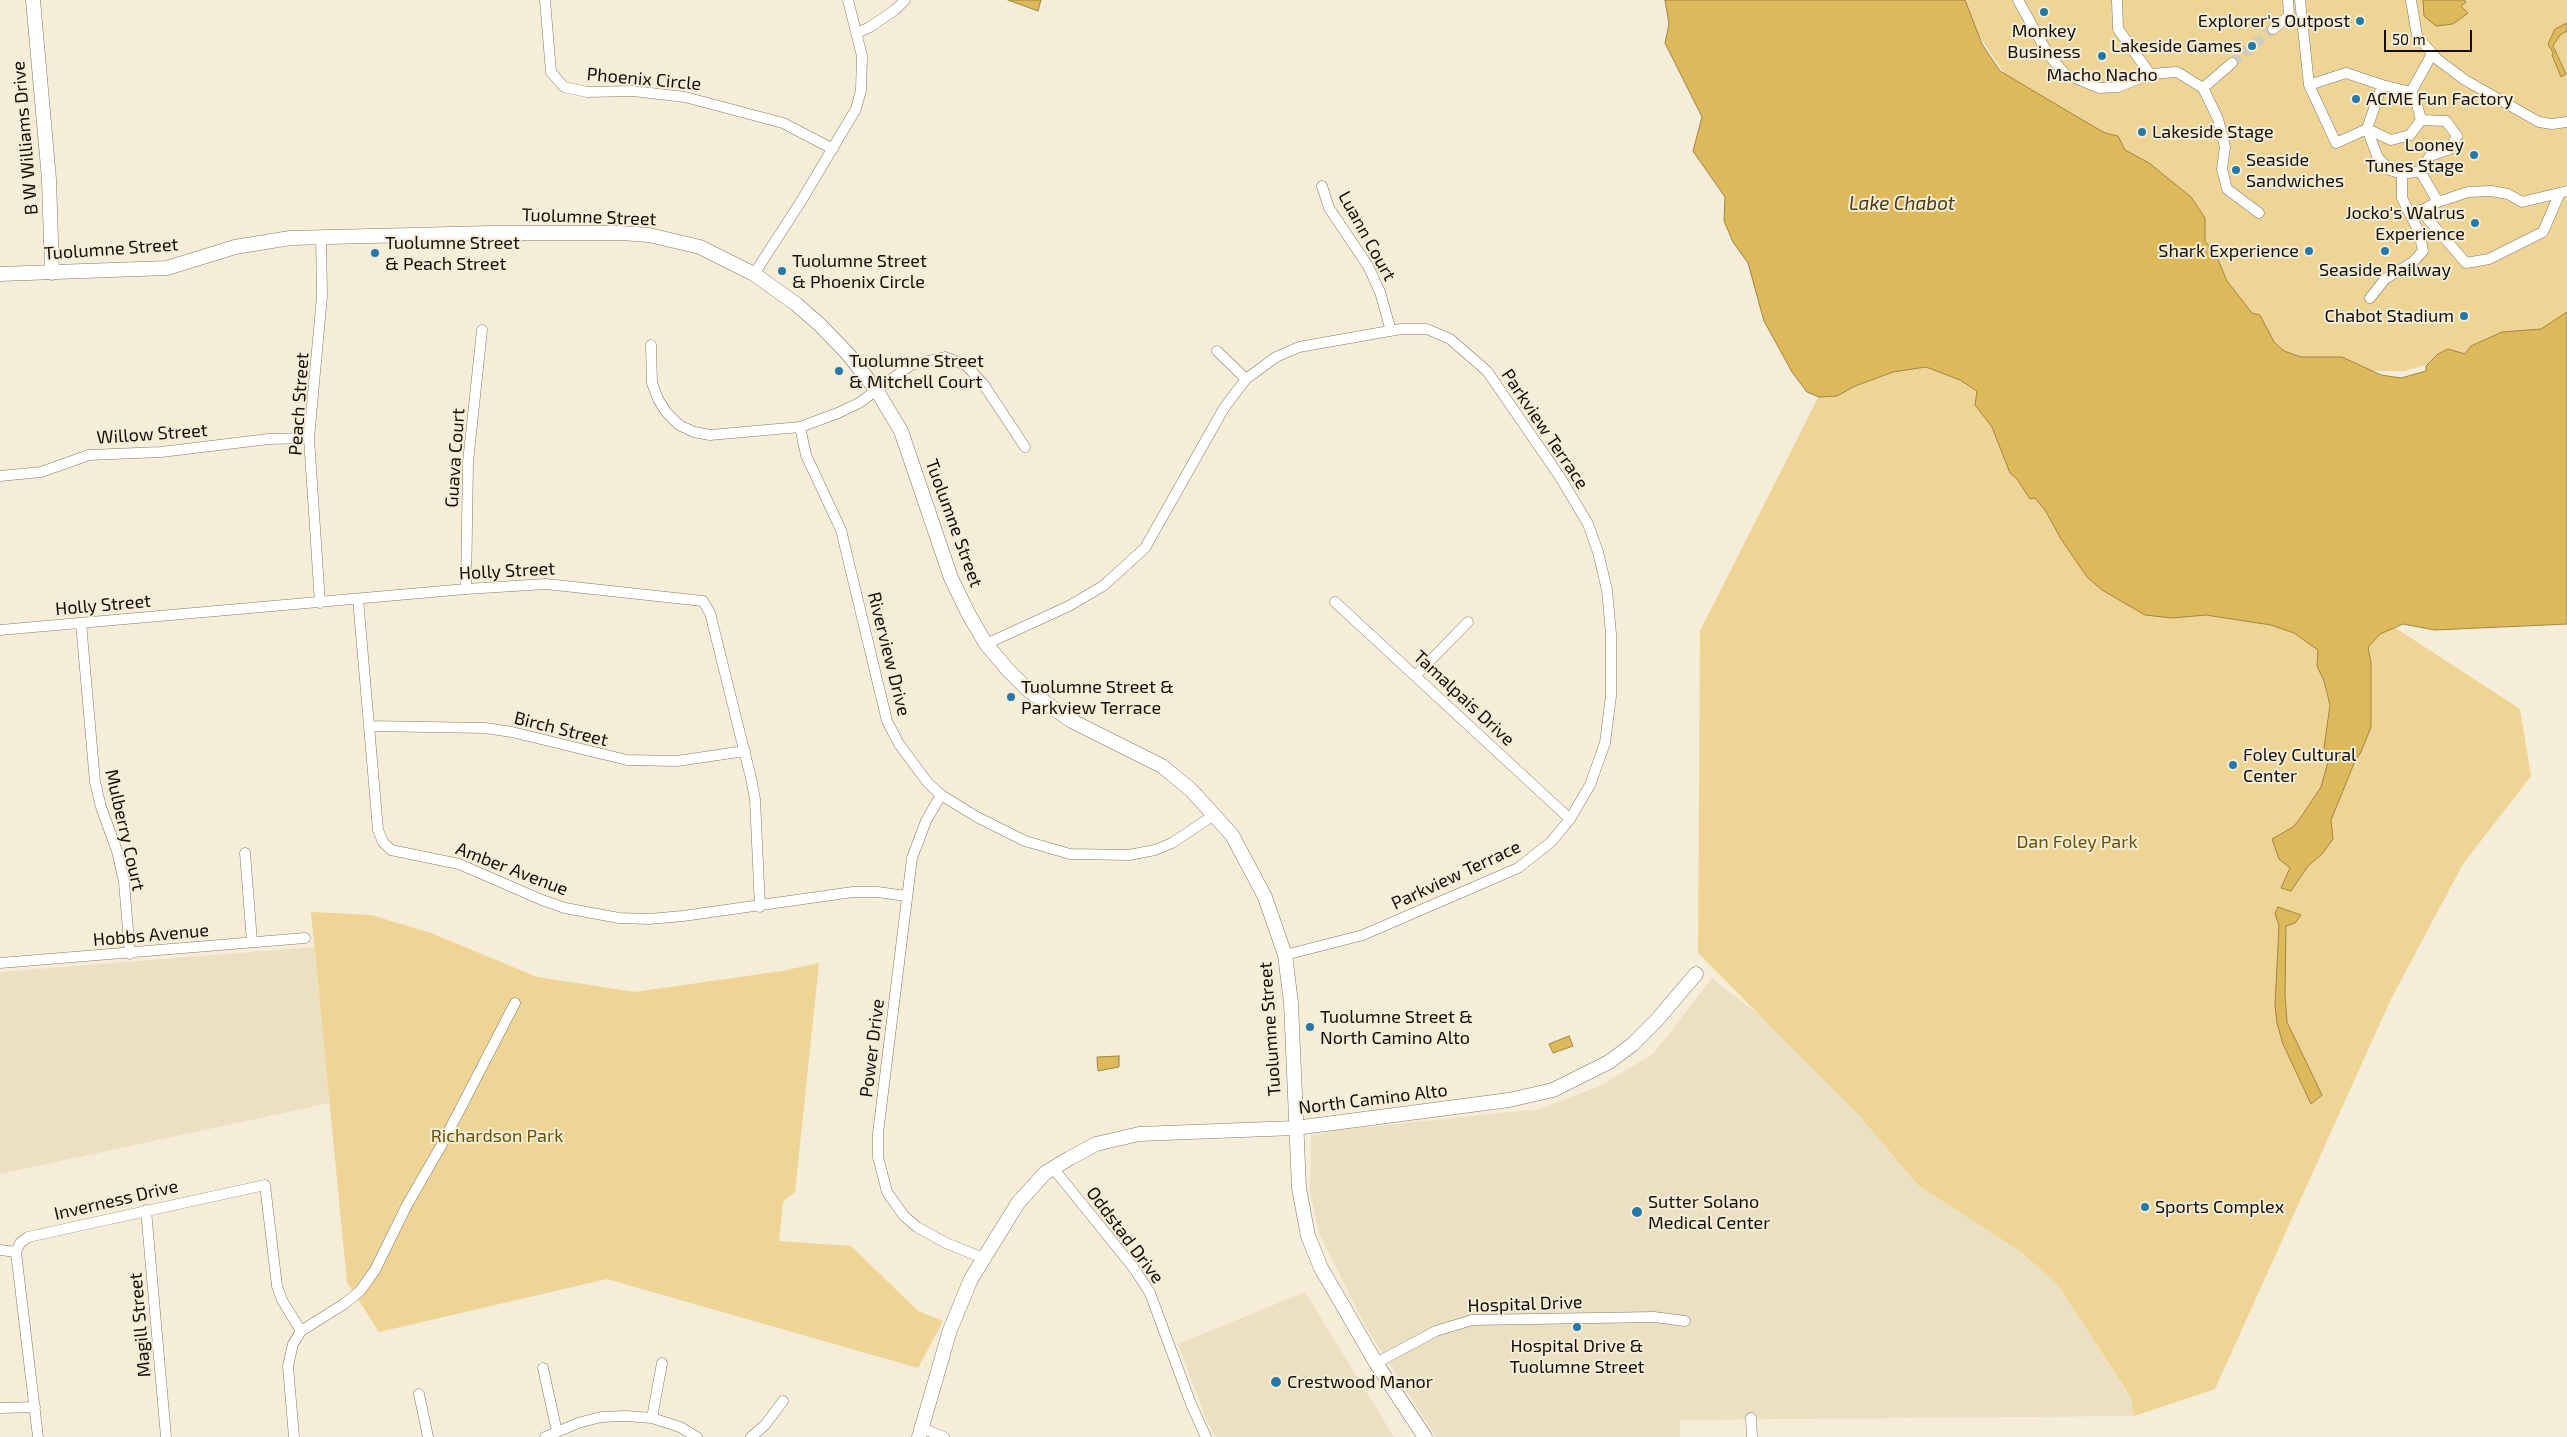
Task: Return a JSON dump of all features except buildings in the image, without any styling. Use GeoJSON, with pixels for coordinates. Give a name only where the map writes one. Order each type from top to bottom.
{"type":"FeatureCollection","features":[{"type":"Feature","properties":{"kind":"main road","name":"B W Williams Drive"},"geometry":{"type":"LineString","coordinates":[[33,0],[49,179],[52,273]]}},
{"type":"Feature","properties":{"kind":"main road","name":"Tuolumne Street"},"geometry":{"type":"LineString","coordinates":[[0,274],[167,268],[259,242],[290,238],[491,232],[649,235],[700,247],[754,274],[820,325],[848,354],[878,391],[901,431],[951,578],[986,644],[1028,690],[1070,720],[1162,766],[1191,790],[1232,835],[1265,897],[1285,955],[1291,1002],[1299,1188],[1308,1236],[1321,1268],[1376,1363],[1425,1437]]}},
{"type":"Feature","properties":{"kind":"main road","name":"North Camino Alto"},"geometry":{"type":"LineString","coordinates":[[920,1432],[950,1330],[971,1279],[1018,1203],[1045,1173],[1053,1168],[1096,1144],[1139,1134],[1295,1128],[1509,1100],[1553,1090],[1609,1062],[1633,1044],[1656,1022],[1696,974]]}},
{"type":"Feature","properties":{"kind":"street","name":"Phoenix Circle"},"geometry":{"type":"LineString","coordinates":[[545,0],[551,72],[564,87],[586,92],[633,91],[685,96],[784,123],[833,149]]}},
{"type":"Feature","properties":{"kind":"street"},"geometry":{"type":"LineString","coordinates":[[754,274],[856,109],[861,90],[862,56],[848,0]]}},
{"type":"Feature","properties":{"kind":"street"},"geometry":{"type":"LineString","coordinates":[[857,33],[870,28],[896,10],[906,0]]}},
{"type":"Feature","properties":{"kind":"street"},"geometry":{"type":"LineString","coordinates":[[2018,0],[2048,54],[2065,74],[2099,88],[2118,87],[2150,74],[2177,72],[2203,88],[2220,128],[2225,147],[2222,169],[2227,189],[2258,213]]}},
{"type":"Feature","properties":{"kind":"street"},"geometry":{"type":"LineString","coordinates":[[2117,0],[2118,29],[2150,74]]}},
{"type":"Feature","properties":{"kind":"street"},"geometry":{"type":"LineString","coordinates":[[2274,29],[2289,16],[2288,0]]}},
{"type":"Feature","properties":{"kind":"street"},"geometry":{"type":"LineString","coordinates":[[2300,0],[2309,85],[2336,143],[2367,129],[2391,140],[2410,135],[2421,120]]}},
{"type":"Feature","properties":{"kind":"street"},"geometry":{"type":"LineString","coordinates":[[2411,0],[2417,36],[2432,54],[2465,80],[2510,108],[2539,122],[2552,124],[2567,122]]}},
{"type":"Feature","properties":{"kind":"street"},"geometry":{"type":"LineString","coordinates":[[2411,92],[2432,54]]}},
{"type":"Feature","properties":{"kind":"street"},"geometry":{"type":"LineString","coordinates":[[2203,88],[2232,63]]}},
{"type":"Feature","properties":{"kind":"street"},"geometry":{"type":"LineString","coordinates":[[2309,85],[2346,73],[2411,92],[2416,100],[2421,120]]}},
{"type":"Feature","properties":{"kind":"street"},"geometry":{"type":"LineString","coordinates":[[2382,85],[2367,129],[2378,158],[2390,170],[2402,174],[2420,171],[2430,156],[2450,149],[2457,136],[2446,121],[2421,120]]}},
{"type":"Feature","properties":{"kind":"street"},"geometry":{"type":"LineString","coordinates":[[2420,171],[2438,202]]}},
{"type":"Feature","properties":{"kind":"street"},"geometry":{"type":"LineString","coordinates":[[2370,298],[2385,279],[2413,262],[2423,251],[2419,232],[2402,198],[2402,174]]}},
{"type":"Feature","properties":{"kind":"street","name":"Luann Court"},"geometry":{"type":"LineString","coordinates":[[1322,186],[1329,208],[1368,266],[1380,292],[1391,331]]}},
{"type":"Feature","properties":{"kind":"street"},"geometry":{"type":"LineString","coordinates":[[2491,191],[2508,194],[2522,202],[2563,193],[2543,232],[2489,259],[2466,263],[2418,212],[2438,202],[2468,192],[2491,191]]}},
{"type":"Feature","properties":{"kind":"street","name":"Peach Street"},"geometry":{"type":"LineString","coordinates":[[320,603],[309,438],[322,296],[321,237]]}},
{"type":"Feature","properties":{"kind":"street","name":"Parkview Terrace"},"geometry":{"type":"LineString","coordinates":[[986,644],[1069,606],[1103,586],[1145,548],[1224,408],[1246,379],[1276,356],[1299,347],[1391,331],[1427,329],[1450,339],[1486,371],[1560,477],[1588,524],[1607,590],[1611,696],[1605,743],[1590,785],[1570,819],[1551,842],[1518,868],[1363,935],[1285,955]]}},
{"type":"Feature","properties":{"kind":"street","name":"Guava Court"},"geometry":{"type":"LineString","coordinates":[[466,589],[468,462],[482,330]]}},
{"type":"Feature","properties":{"kind":"street"},"geometry":{"type":"LineString","coordinates":[[651,345],[652,383],[658,400],[666,412],[679,425],[694,432],[710,435],[800,427],[838,413],[878,391],[911,365],[945,357],[966,365],[984,385],[1025,447]]}},
{"type":"Feature","properties":{"kind":"street"},"geometry":{"type":"LineString","coordinates":[[1217,351],[1246,379]]}},
{"type":"Feature","properties":{"kind":"street","name":"Riverview Drive"},"geometry":{"type":"LineString","coordinates":[[800,427],[806,455],[841,530],[887,721],[916,768],[942,795],[977,817],[1025,841],[1057,852],[1097,856],[1129,855],[1155,850],[1172,843],[1214,815]]}},
{"type":"Feature","properties":{"kind":"street","name":"Willow Street"},"geometry":{"type":"LineString","coordinates":[[0,476],[41,472],[90,455],[161,452],[269,439],[309,438]]}},
{"type":"Feature","properties":{"kind":"street","name":"Holly Street"},"geometry":{"type":"LineString","coordinates":[[0,630],[466,589],[546,584],[570,585],[703,601],[710,613],[745,751],[755,799],[760,907]]}},
{"type":"Feature","properties":{"kind":"street","name":"Amber Avenue"},"geometry":{"type":"LineString","coordinates":[[358,600],[378,830],[383,842],[391,850],[458,864],[565,908],[619,918],[649,919],[760,907],[852,892],[878,892],[906,896]]}},
{"type":"Feature","properties":{"kind":"street","name":"Tamalpais Drive"},"geometry":{"type":"LineString","coordinates":[[1335,602],[1570,819]]}},
{"type":"Feature","properties":{"kind":"street"},"geometry":{"type":"LineString","coordinates":[[1416,675],[1468,622]]}},
{"type":"Feature","properties":{"kind":"street","name":"Mulberry Court"},"geometry":{"type":"LineString","coordinates":[[81,623],[95,782],[101,807],[117,851],[124,882],[130,954]]}},
{"type":"Feature","properties":{"kind":"street","name":"Birch Street"},"geometry":{"type":"LineString","coordinates":[[369,726],[484,728],[512,732],[627,760],[677,760],[745,751]]}},
{"type":"Feature","properties":{"kind":"street","name":"Power Drive"},"geometry":{"type":"LineString","coordinates":[[942,795],[917,841],[906,896],[878,1134],[878,1157],[887,1192],[904,1216],[917,1228],[946,1243],[983,1258]]}},
{"type":"Feature","properties":{"kind":"street"},"geometry":{"type":"LineString","coordinates":[[244,853],[252,942]]}},
{"type":"Feature","properties":{"kind":"street","name":"Hobbs Avenue"},"geometry":{"type":"LineString","coordinates":[[0,963],[130,954],[305,938]]}},
{"type":"Feature","properties":{"kind":"street"},"geometry":{"type":"LineString","coordinates":[[294,1437],[288,1366],[293,1344],[301,1331],[344,1304],[360,1290],[375,1270],[407,1205],[441,1146],[515,1003]]}},
{"type":"Feature","properties":{"kind":"street","name":"Oddstad Drive"},"geometry":{"type":"LineString","coordinates":[[1053,1168],[1134,1267],[1150,1293],[1191,1404],[1206,1437]]}},
{"type":"Feature","properties":{"kind":"street","name":"Inverness Drive"},"geometry":{"type":"LineString","coordinates":[[16,1252],[20,1243],[28,1237],[264,1185],[277,1286],[282,1300],[301,1331]]}},
{"type":"Feature","properties":{"kind":"street","name":"Magill Street"},"geometry":{"type":"LineString","coordinates":[[146,1210],[166,1437]]}},
{"type":"Feature","properties":{"kind":"street"},"geometry":{"type":"LineString","coordinates":[[0,1250],[16,1252],[38,1437]]}},
{"type":"Feature","properties":{"kind":"street","name":"Hospital Drive"},"geometry":{"type":"LineString","coordinates":[[1376,1363],[1436,1331],[1472,1320],[1654,1317],[1684,1321]]}},
{"type":"Feature","properties":{"kind":"street"},"geometry":{"type":"LineString","coordinates":[[652,1418],[662,1363]]}},
{"type":"Feature","properties":{"kind":"street"},"geometry":{"type":"LineString","coordinates":[[543,1368],[557,1432]]}},
{"type":"Feature","properties":{"kind":"street"},"geometry":{"type":"LineString","coordinates":[[419,1394],[428,1437]]}},
{"type":"Feature","properties":{"kind":"street"},"geometry":{"type":"LineString","coordinates":[[751,1437],[765,1425],[783,1401]]}},
{"type":"Feature","properties":{"kind":"street"},"geometry":{"type":"LineString","coordinates":[[0,1408],[35,1407]]}},
{"type":"Feature","properties":{"kind":"street"},"geometry":{"type":"LineString","coordinates":[[545,1437],[578,1423],[601,1417],[626,1416],[652,1418],[680,1427],[697,1437]]}},
{"type":"Feature","properties":{"kind":"street"},"geometry":{"type":"LineString","coordinates":[[1751,1418],[1752,1437]]}},
{"type":"Feature","properties":{"kind":"street"},"geometry":{"type":"LineString","coordinates":[[920,1432],[944,1437]]}},
{"type":"Feature","properties":{"kind":"shaded area"},"geometry":{"type":"Polygon","coordinates":[[[314,947],[330,1103],[0,1174],[0,972],[314,947]]]}},
{"type":"Feature","properties":{"kind":"shaded area","name":"Sutter Solano Medical Center"},"geometry":{"type":"Polygon","coordinates":[[[1712,978],[1772,1025],[1856,1112],[1919,1186],[2020,1251],[2058,1285],[2130,1397],[2134,1416],[1680,1420],[1680,1437],[1436,1437],[1364,1324],[1319,1233],[1310,1191],[1311,1136],[1338,1130],[1540,1109],[1600,1086],[1654,1053],[1712,978]]]}},
{"type":"Feature","properties":{"kind":"shaded area","name":"Crestwood Manor"},"geometry":{"type":"Polygon","coordinates":[[[1305,1292],[1394,1437],[1216,1437],[1206,1419],[1178,1344],[1305,1292]]]}},
{"type":"Feature","properties":{"kind":"green space"},"geometry":{"type":"Polygon","coordinates":[[[1955,0],[2567,0],[2567,343],[2475,350],[2405,371],[2337,371],[2285,362],[2010,82],[1955,0]]]}},
{"type":"Feature","properties":{"kind":"green space","name":"Dan Foley Park"},"geometry":{"type":"Polygon","coordinates":[[[1861,313],[2377,616],[2520,709],[2531,776],[2463,864],[2391,999],[2215,1389],[2134,1416],[2130,1396],[2058,1285],[2020,1251],[1919,1186],[1856,1112],[1698,953],[1700,631],[1861,313]]]}},
{"type":"Feature","properties":{"kind":"green space","name":"Richardson Park"},"geometry":{"type":"Polygon","coordinates":[[[311,912],[371,915],[431,933],[537,977],[635,992],[782,971],[819,963],[795,1192],[783,1202],[779,1241],[851,1246],[918,1311],[943,1321],[918,1368],[607,1279],[379,1332],[347,1282],[311,912]]]}},
{"type":"Feature","properties":{"kind":"water"},"geometry":{"type":"Polygon","coordinates":[[[1008,0],[1041,0],[1038,11],[1008,0]]]}},
{"type":"Feature","properties":{"kind":"water","name":"Lake Chabot"},"geometry":{"type":"Polygon","coordinates":[[[1665,0],[1965,0],[1982,44],[2000,71],[2105,133],[2118,136],[2125,150],[2149,163],[2191,197],[2205,218],[2205,241],[2216,255],[2227,281],[2252,313],[2260,315],[2274,342],[2284,351],[2301,357],[2342,357],[2381,375],[2401,378],[2426,371],[2426,366],[2438,354],[2448,349],[2465,354],[2471,346],[2502,332],[2541,329],[2567,312],[2567,624],[2435,630],[2403,624],[2380,634],[2368,647],[2371,663],[2371,727],[2331,820],[2333,839],[2322,854],[2308,866],[2291,891],[2281,888],[2290,868],[2279,859],[2272,839],[2293,827],[2299,820],[2321,787],[2330,755],[2324,748],[2330,705],[2324,681],[2317,666],[2318,650],[2294,633],[2271,625],[2206,615],[2172,618],[2145,615],[2102,590],[2087,577],[2061,539],[2045,510],[2035,498],[2030,499],[2017,479],[2010,473],[1992,427],[1975,405],[1977,391],[1960,380],[1926,367],[1893,372],[1855,386],[1837,396],[1819,397],[1807,392],[1792,372],[1764,321],[1748,263],[1733,242],[1724,221],[1725,197],[1693,151],[1702,117],[1665,43],[1669,24],[1665,0]]]}},
{"type":"Feature","properties":{"kind":"water"},"geometry":{"type":"Polygon","coordinates":[[[2423,0],[2464,0],[2466,2],[2461,6],[2468,13],[2453,24],[2436,26],[2424,16],[2423,0]]]}},
{"type":"Feature","properties":{"kind":"water"},"geometry":{"type":"Polygon","coordinates":[[[2567,23],[2567,31],[2560,35],[2553,46],[2566,74],[2561,77],[2548,44],[2555,29],[2567,23]]]}},
{"type":"Feature","properties":{"kind":"water"},"geometry":{"type":"Polygon","coordinates":[[[2278,907],[2301,915],[2295,923],[2286,926],[2285,994],[2287,1022],[2322,1095],[2311,1104],[2283,1044],[2277,1023],[2275,1005],[2279,926],[2275,913],[2278,907]]]}},
{"type":"Feature","properties":{"kind":"water"},"geometry":{"type":"Polygon","coordinates":[[[1569,1036],[1573,1046],[1553,1053],[1549,1044],[1569,1036]]]}},
{"type":"Feature","properties":{"kind":"water"},"geometry":{"type":"Polygon","coordinates":[[[1119,1056],[1119,1067],[1098,1071],[1097,1057],[1119,1056]]]}},
{"type":"Feature","properties":{"kind":"tunnel"},"geometry":{"type":"LineString","coordinates":[[2232,63],[2273,29]]}},
{"type":"Feature","properties":{"kind":"place","name":"Monkey Business"},"geometry":{"type":"Point","coordinates":[2044,12]}},
{"type":"Feature","properties":{"kind":"place","name":"Explorer's Outpost"},"geometry":{"type":"Point","coordinates":[2360,21]}},
{"type":"Feature","properties":{"kind":"place","name":"Lakeside Games"},"geometry":{"type":"Point","coordinates":[2252,46]}},
{"type":"Feature","properties":{"kind":"place","name":"Macho Nacho"},"geometry":{"type":"Point","coordinates":[2102,56]}},
{"type":"Feature","properties":{"kind":"place","name":"ACME Fun Factory"},"geometry":{"type":"Point","coordinates":[2356,99]}},
{"type":"Feature","properties":{"kind":"place","name":"Lakeside Stage"},"geometry":{"type":"Point","coordinates":[2142,132]}},
{"type":"Feature","properties":{"kind":"place","name":"Looney Tunes Stage"},"geometry":{"type":"Point","coordinates":[2474,155]}},
{"type":"Feature","properties":{"kind":"place","name":"Seaside Sandwiches"},"geometry":{"type":"Point","coordinates":[2236,170]}},
{"type":"Feature","properties":{"kind":"place","name":"Jocko's Walrus Experience"},"geometry":{"type":"Point","coordinates":[2475,223]}},
{"type":"Feature","properties":{"kind":"place","name":"Shark Experience"},"geometry":{"type":"Point","coordinates":[2309,251]}},
{"type":"Feature","properties":{"kind":"place","name":"Seaside Railway"},"geometry":{"type":"Point","coordinates":[2385,251]}},
{"type":"Feature","properties":{"kind":"place","name":"Tuolumne Street & Peach Street"},"geometry":{"type":"Point","coordinates":[375,253]}},
{"type":"Feature","properties":{"kind":"place","name":"Tuolumne Street & Phoenix Circle"},"geometry":{"type":"Point","coordinates":[782,271]}},
{"type":"Feature","properties":{"kind":"place","name":"Chabot Stadium"},"geometry":{"type":"Point","coordinates":[2464,316]}},
{"type":"Feature","properties":{"kind":"place","name":"Tuolumne Street & Mitchell Court"},"geometry":{"type":"Point","coordinates":[839,371]}},
{"type":"Feature","properties":{"kind":"place","name":"Tuolumne Street & Parkview Terrace"},"geometry":{"type":"Point","coordinates":[1011,697]}},
{"type":"Feature","properties":{"kind":"place","name":"Foley Cultural Center"},"geometry":{"type":"Point","coordinates":[2233,765]}},
{"type":"Feature","properties":{"kind":"place","name":"Tuolumne Street & North Camino Alto"},"geometry":{"type":"Point","coordinates":[1310,1027]}},
{"type":"Feature","properties":{"kind":"place","name":"Sports Complex"},"geometry":{"type":"Point","coordinates":[2145,1207]}},
{"type":"Feature","properties":{"kind":"place","name":"Sutter Solano Medical Center"},"geometry":{"type":"Point","coordinates":[1637,1212]}},
{"type":"Feature","properties":{"kind":"place","name":"Hospital Drive & Tuolumne Street"},"geometry":{"type":"Point","coordinates":[1577,1327]}},
{"type":"Feature","properties":{"kind":"place","name":"Crestwood Manor"},"geometry":{"type":"Point","coordinates":[1276,1382]}}]}
